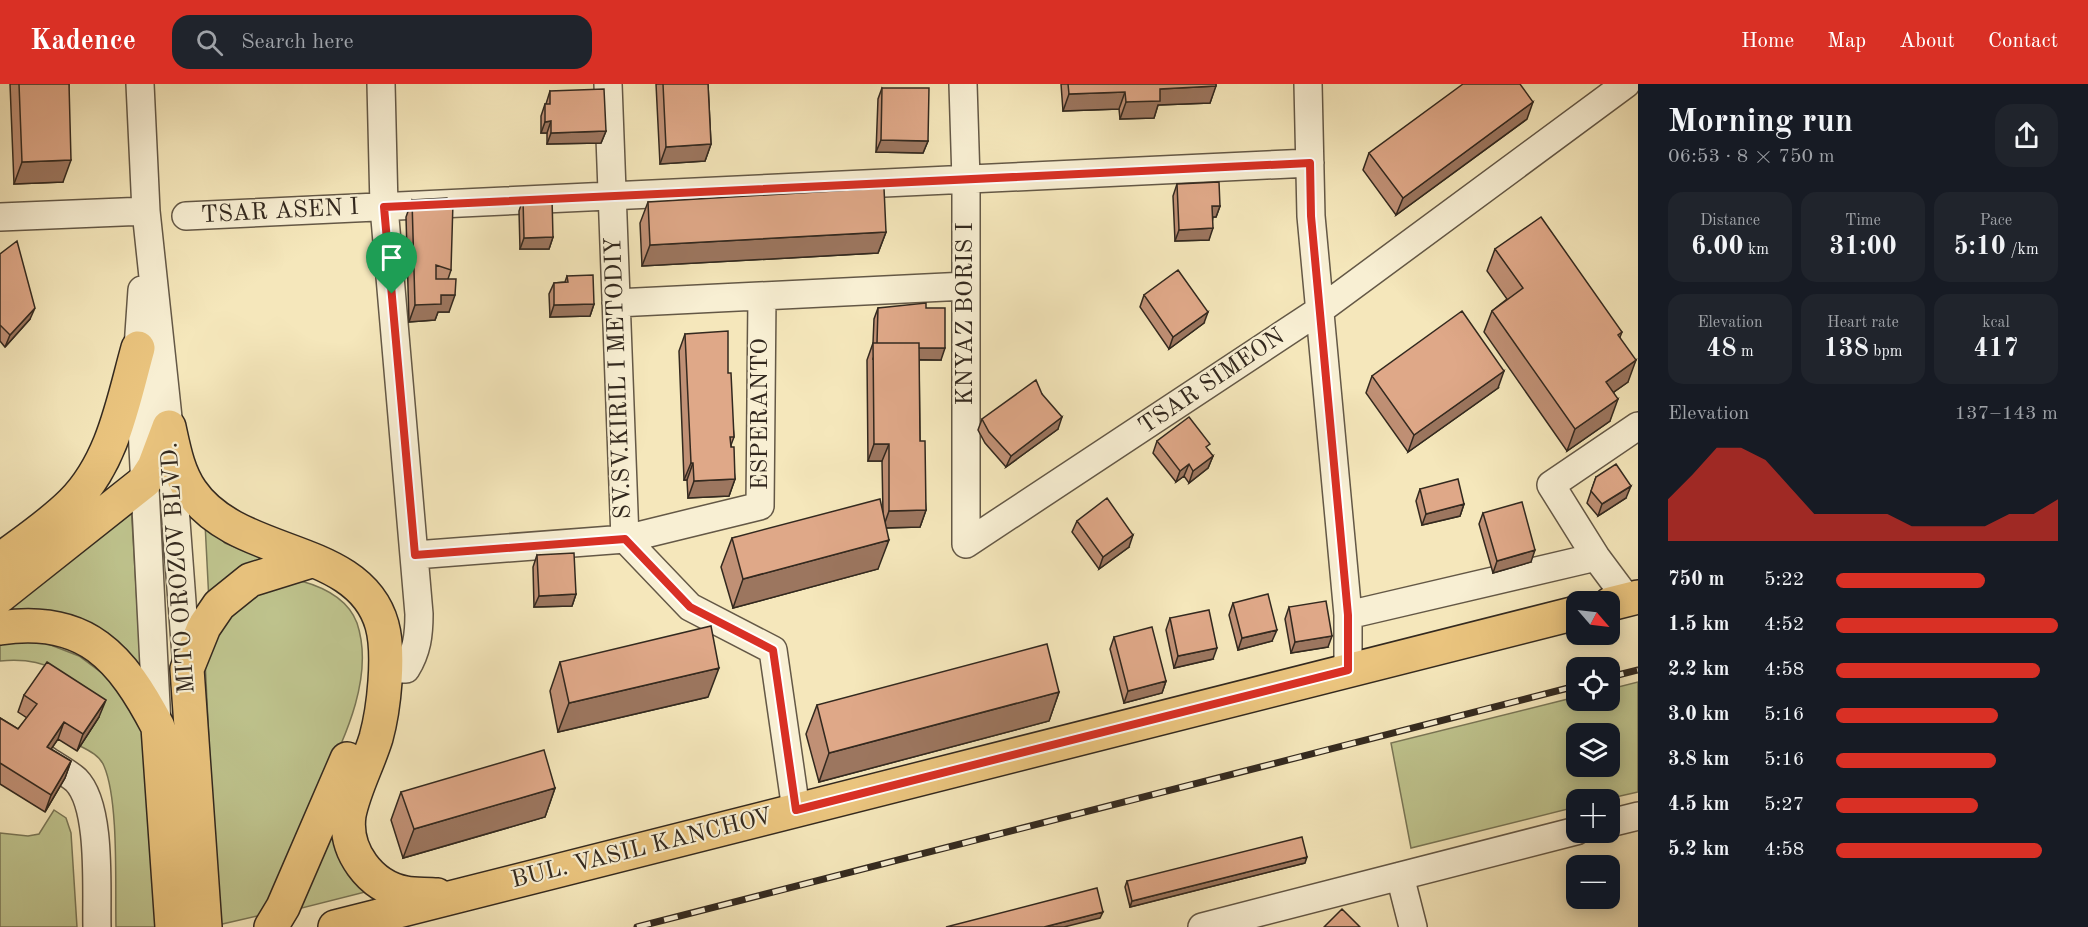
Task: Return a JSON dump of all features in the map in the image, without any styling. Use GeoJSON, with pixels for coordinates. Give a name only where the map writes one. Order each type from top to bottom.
{"type":"FeatureCollection","features":[{"type":"Feature","properties":{"kind":"main road"},"geometry":{"type":"LineString","coordinates":[[0,560],[71,504],[88,485],[114,436],[138,348]]}},
{"type":"Feature","properties":{"kind":"main road"},"geometry":{"type":"LineString","coordinates":[[0,596],[145,481],[154,467],[169,427]]}},
{"type":"Feature","properties":{"kind":"main road"},"geometry":{"type":"LineString","coordinates":[[169,427],[180,473],[192,493],[204,506],[235,530],[343,574],[369,598],[383,627],[387,649],[377,735],[350,815],[351,845],[357,860],[370,875],[387,885],[404,893],[456,896]]}},
{"type":"Feature","properties":{"kind":"main road"},"geometry":{"type":"LineString","coordinates":[[187,669],[204,627],[219,605],[250,580],[311,561]]}},
{"type":"Feature","properties":{"kind":"main road","name":"BUL. VASIL KANCHOV"},"geometry":{"type":"LineString","coordinates":[[335,927],[1566,616]]}},
{"type":"Feature","properties":{"kind":"main road"},"geometry":{"type":"LineString","coordinates":[[0,628],[16,626],[51,628],[92,643],[123,669],[158,727]]}},
{"type":"Feature","properties":{"kind":"main road","name":"MITO OROZOV BLVD."},"geometry":{"type":"LineString","coordinates":[[187,669],[204,927]]}},
{"type":"Feature","properties":{"kind":"main road"},"geometry":{"type":"LineString","coordinates":[[271,927],[283,907],[385,675]]}},
{"type":"Feature","properties":{"kind":"main road","name":"MITO OROZOV BLVD."},"geometry":{"type":"LineString","coordinates":[[158,727],[172,927]]}},
{"type":"Feature","properties":{"kind":"street","name":"MITO OROZOV BLVD."},"geometry":{"type":"LineString","coordinates":[[140,84],[146,211],[169,427],[187,669]]}},
{"type":"Feature","properties":{"kind":"street"},"geometry":{"type":"LineString","coordinates":[[381,84],[384,207],[415,555],[418,641],[406,669],[385,675]]}},
{"type":"Feature","properties":{"kind":"street","name":"SV.SV.KIRIL I METODIY"},"geometry":{"type":"LineString","coordinates":[[608,84],[625,539],[690,607],[773,650],[796,810]]}},
{"type":"Feature","properties":{"kind":"street","name":"KNYAZ BORIS I"},"geometry":{"type":"LineString","coordinates":[[963,84],[966,180],[966,544]]}},
{"type":"Feature","properties":{"kind":"street"},"geometry":{"type":"LineString","coordinates":[[1308,84],[1311,216],[1348,615],[1348,670]]}},
{"type":"Feature","properties":{"kind":"street","name":"TSAR SIMEON"},"geometry":{"type":"LineString","coordinates":[[966,544],[1320,310],[1626,84]]}},
{"type":"Feature","properties":{"kind":"street","name":"TSAR ASEN I"},"geometry":{"type":"LineString","coordinates":[[186,216],[1310,163]]}},
{"type":"Feature","properties":{"kind":"street","name":"MITO OROZOV BLVD."},"geometry":{"type":"LineString","coordinates":[[146,211],[138,348],[158,727]]}},
{"type":"Feature","properties":{"kind":"street"},"geometry":{"type":"LineString","coordinates":[[0,217],[146,211]]}},
{"type":"Feature","properties":{"kind":"street"},"geometry":{"type":"LineString","coordinates":[[616,303],[966,286]]}},
{"type":"Feature","properties":{"kind":"street","name":"ESPERANTO"},"geometry":{"type":"LineString","coordinates":[[415,555],[625,539],[760,506],[762,296]]}},
{"type":"Feature","properties":{"kind":"street"},"geometry":{"type":"LineString","coordinates":[[1625,600],[1551,485],[1638,426]]}},
{"type":"Feature","properties":{"kind":"street"},"geometry":{"type":"LineString","coordinates":[[1348,615],[1596,557]]}},
{"type":"Feature","properties":{"kind":"street"},"geometry":{"type":"LineString","coordinates":[[45,759],[76,781],[89,800],[94,841],[97,927]]}},
{"type":"Feature","properties":{"kind":"street"},"geometry":{"type":"LineString","coordinates":[[1620,820],[1638,816]]}},
{"type":"Feature","properties":{"kind":"street"},"geometry":{"type":"LineString","coordinates":[[1202,927],[1566,834]]}},
{"type":"Feature","properties":{"kind":"street"},"geometry":{"type":"LineString","coordinates":[[1400,876],[1413,927]]}},
{"type":"Feature","properties":{"kind":"green space"},"geometry":{"type":"Polygon","coordinates":[[[131,504],[141,669],[0,612],[131,504]]]}},
{"type":"Feature","properties":{"kind":"green space"},"geometry":{"type":"Polygon","coordinates":[[[205,523],[225,543],[271,562],[209,602],[205,523]]]}},
{"type":"Feature","properties":{"kind":"green space"},"geometry":{"type":"Polygon","coordinates":[[[301,581],[334,595],[348,607],[353,615],[362,646],[362,669],[358,693],[343,740],[266,914],[218,925],[205,660],[210,643],[247,595],[301,581]]]}},
{"type":"Feature","properties":{"kind":"green space"},"geometry":{"type":"Polygon","coordinates":[[[12,640],[43,642],[79,656],[114,682],[146,738],[157,927],[116,927],[114,822],[109,781],[100,759],[80,746],[99,717],[68,681],[48,666],[19,660],[0,661],[0,643],[12,640]]]}},
{"type":"Feature","properties":{"kind":"green space"},"geometry":{"type":"Polygon","coordinates":[[[1638,682],[1638,792],[1620,796],[1620,789],[1566,789],[1566,809],[1411,848],[1391,743],[1566,699],[1566,711],[1620,711],[1620,686],[1638,682]]]}},
{"type":"Feature","properties":{"kind":"green space"},"geometry":{"type":"Polygon","coordinates":[[[365,738],[338,828],[369,891],[298,909],[365,738]]]}},
{"type":"Feature","properties":{"kind":"green space"},"geometry":{"type":"Polygon","coordinates":[[[54,810],[66,818],[71,833],[77,927],[0,927],[0,833],[28,836],[39,834],[54,810]]]}},
{"type":"Feature","properties":{"kind":"building"},"geometry":{"type":"Polygon","coordinates":[[[19,84],[69,84],[71,160],[22,162],[19,84]]]}},
{"type":"Feature","properties":{"kind":"building"},"geometry":{"type":"Polygon","coordinates":[[[663,84],[708,84],[711,144],[666,147],[663,84]]]}},
{"type":"Feature","properties":{"kind":"building"},"geometry":{"type":"Polygon","coordinates":[[[1068,84],[1216,84],[1216,86],[1160,89],[1160,101],[1126,102],[1125,92],[1069,94],[1068,84]]]}},
{"type":"Feature","properties":{"kind":"building"},"geometry":{"type":"Polygon","coordinates":[[[1463,84],[1520,84],[1533,102],[1403,198],[1369,153],[1463,84]]]}},
{"type":"Feature","properties":{"kind":"building"},"geometry":{"type":"Polygon","coordinates":[[[882,88],[929,88],[928,141],[881,140],[882,88]]]}},
{"type":"Feature","properties":{"kind":"building"},"geometry":{"type":"Polygon","coordinates":[[[604,89],[606,131],[551,133],[551,121],[545,122],[545,104],[550,104],[550,91],[604,89]]]}},
{"type":"Feature","properties":{"kind":"building"},"geometry":{"type":"Polygon","coordinates":[[[1219,182],[1220,206],[1212,206],[1213,228],[1179,230],[1177,184],[1219,182]]]}},
{"type":"Feature","properties":{"kind":"building"},"geometry":{"type":"Polygon","coordinates":[[[884,188],[886,232],[650,245],[648,202],[884,188]]]}},
{"type":"Feature","properties":{"kind":"building"},"geometry":{"type":"Polygon","coordinates":[[[447,198],[453,202],[451,270],[436,265],[436,279],[456,279],[455,295],[441,295],[441,304],[415,305],[412,200],[447,198]]]}},
{"type":"Feature","properties":{"kind":"building"},"geometry":{"type":"Polygon","coordinates":[[[552,198],[553,237],[524,238],[523,199],[552,198]]]}},
{"type":"Feature","properties":{"kind":"building"},"geometry":{"type":"Polygon","coordinates":[[[1541,217],[1622,332],[1618,335],[1636,360],[1606,382],[1618,399],[1575,429],[1492,311],[1523,288],[1495,249],[1541,217]]]}},
{"type":"Feature","properties":{"kind":"building"},"geometry":{"type":"Polygon","coordinates":[[[17,241],[35,308],[10,335],[0,325],[0,254],[17,241]]]}},
{"type":"Feature","properties":{"kind":"building"},"geometry":{"type":"Polygon","coordinates":[[[1178,270],[1208,312],[1173,337],[1144,295],[1178,270]]]}},
{"type":"Feature","properties":{"kind":"building"},"geometry":{"type":"Polygon","coordinates":[[[593,275],[594,304],[554,305],[554,283],[568,282],[567,276],[593,275]]]}},
{"type":"Feature","properties":{"kind":"building"},"geometry":{"type":"Polygon","coordinates":[[[926,303],[926,308],[945,308],[945,348],[919,348],[919,343],[877,343],[878,308],[926,303]]]}},
{"type":"Feature","properties":{"kind":"building"},"geometry":{"type":"Polygon","coordinates":[[[1462,311],[1504,371],[1414,435],[1372,376],[1462,311]]]}},
{"type":"Feature","properties":{"kind":"building"},"geometry":{"type":"Polygon","coordinates":[[[728,331],[728,373],[731,373],[734,437],[730,437],[731,447],[734,447],[735,479],[694,481],[693,463],[691,463],[685,334],[728,331]]]}},
{"type":"Feature","properties":{"kind":"building"},"geometry":{"type":"Polygon","coordinates":[[[873,343],[919,343],[920,441],[925,441],[926,510],[889,511],[889,444],[874,444],[873,343]]]}},
{"type":"Feature","properties":{"kind":"building"},"geometry":{"type":"Polygon","coordinates":[[[1036,380],[1042,394],[1062,417],[1011,456],[989,432],[982,419],[1036,380]]]}},
{"type":"Feature","properties":{"kind":"building"},"geometry":{"type":"Polygon","coordinates":[[[1189,417],[1210,444],[1206,447],[1213,456],[1193,471],[1189,464],[1180,471],[1157,441],[1189,417]]]}},
{"type":"Feature","properties":{"kind":"building"},"geometry":{"type":"Polygon","coordinates":[[[1616,464],[1631,486],[1602,504],[1591,491],[1596,477],[1616,464]]]}},
{"type":"Feature","properties":{"kind":"building"},"geometry":{"type":"Polygon","coordinates":[[[1458,479],[1464,504],[1426,514],[1420,489],[1458,479]]]}},
{"type":"Feature","properties":{"kind":"building"},"geometry":{"type":"Polygon","coordinates":[[[1107,498],[1133,535],[1103,557],[1077,521],[1107,498]]]}},
{"type":"Feature","properties":{"kind":"building"},"geometry":{"type":"Polygon","coordinates":[[[880,499],[889,540],[743,579],[732,538],[880,499]]]}},
{"type":"Feature","properties":{"kind":"building"},"geometry":{"type":"Polygon","coordinates":[[[1522,502],[1535,550],[1497,561],[1483,513],[1522,502]]]}},
{"type":"Feature","properties":{"kind":"building"},"geometry":{"type":"Polygon","coordinates":[[[574,553],[576,594],[539,596],[537,555],[574,553]]]}},
{"type":"Feature","properties":{"kind":"building"},"geometry":{"type":"Polygon","coordinates":[[[1268,594],[1277,630],[1242,638],[1233,603],[1268,594]]]}},
{"type":"Feature","properties":{"kind":"building"},"geometry":{"type":"Polygon","coordinates":[[[1326,601],[1332,636],[1295,642],[1289,607],[1326,601]]]}},
{"type":"Feature","properties":{"kind":"building"},"geometry":{"type":"Polygon","coordinates":[[[1209,610],[1217,648],[1178,656],[1170,618],[1209,610]]]}},
{"type":"Feature","properties":{"kind":"building"},"geometry":{"type":"Polygon","coordinates":[[[711,626],[719,668],[569,703],[560,662],[711,626]]]}},
{"type":"Feature","properties":{"kind":"building"},"geometry":{"type":"Polygon","coordinates":[[[1152,627],[1166,681],[1128,691],[1114,637],[1152,627]]]}},
{"type":"Feature","properties":{"kind":"building"},"geometry":{"type":"Polygon","coordinates":[[[1047,644],[1059,692],[829,753],[817,705],[1047,644]]]}},
{"type":"Feature","properties":{"kind":"building"},"geometry":{"type":"Polygon","coordinates":[[[47,662],[106,700],[83,734],[64,722],[47,747],[71,761],[51,795],[0,763],[0,718],[18,729],[37,704],[24,695],[47,662]]]}},
{"type":"Feature","properties":{"kind":"building"},"geometry":{"type":"Polygon","coordinates":[[[544,750],[555,788],[414,829],[401,792],[544,750]]]}},
{"type":"Feature","properties":{"kind":"building"},"geometry":{"type":"Polygon","coordinates":[[[1302,837],[1307,857],[1132,901],[1127,881],[1302,837]]]}},
{"type":"Feature","properties":{"kind":"building"},"geometry":{"type":"Polygon","coordinates":[[[1097,888],[1103,912],[1044,927],[946,927],[1097,888]]]}},
{"type":"Feature","properties":{"kind":"building"},"geometry":{"type":"Polygon","coordinates":[[[1342,909],[1360,927],[1324,927],[1342,909]]]}},
{"type":"Feature","properties":{"kind":"railway"},"geometry":{"type":"LineString","coordinates":[[1620,674],[1638,670]]}},
{"type":"Feature","properties":{"kind":"railway"},"geometry":{"type":"LineString","coordinates":[[637,927],[1566,689]]}},
{"type":"Feature","properties":{"kind":"route"},"geometry":{"type":"LineString","coordinates":[[1310,163],[1311,216],[1348,615],[1348,670],[796,810],[773,650],[690,607],[625,539],[415,555],[392,294],[384,207],[1310,163]]}}]}
